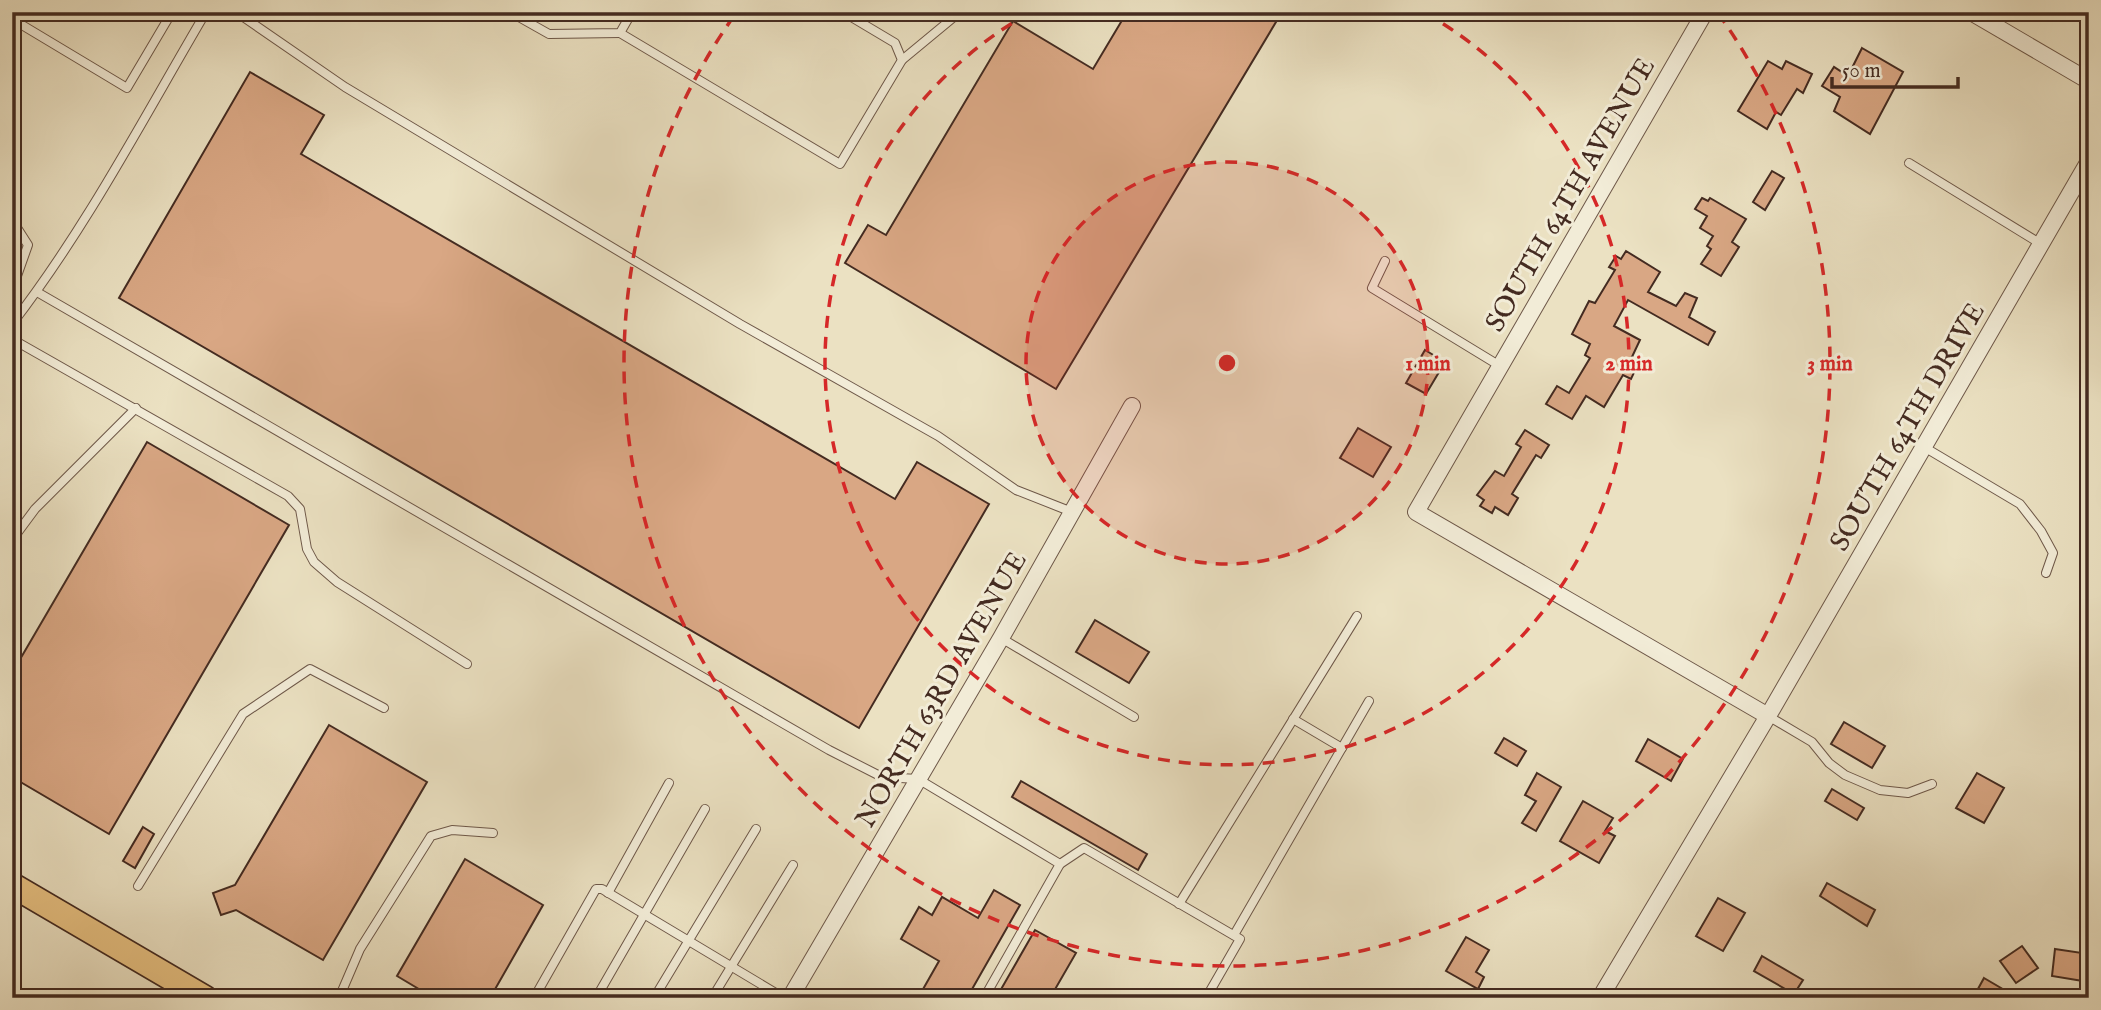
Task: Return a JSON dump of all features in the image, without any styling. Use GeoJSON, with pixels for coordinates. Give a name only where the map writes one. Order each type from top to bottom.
{"type":"FeatureCollection","features":[{"type":"Feature","properties":{"kind":"main road"},"geometry":{"type":"LineString","coordinates":[[12,885],[205,998]]}},
{"type":"Feature","properties":{"kind":"street","name":"SOUTH 64TH AVENUE"},"geometry":{"type":"LineString","coordinates":[[1705,12],[1416,512],[1768,716]]}},
{"type":"Feature","properties":{"kind":"street"},"geometry":{"type":"LineString","coordinates":[[1970,12],[2089,81]]}},
{"type":"Feature","properties":{"kind":"street","name":"SOUTH 64TH DRIVE"},"geometry":{"type":"LineString","coordinates":[[1600,998],[1768,716],[2089,162]]}},
{"type":"Feature","properties":{"kind":"street","name":"NORTH 63RD AVENUE"},"geometry":{"type":"LineString","coordinates":[[790,998],[1001,638],[1132,406]]}},
{"type":"Feature","properties":{"kind":"lane"},"geometry":{"type":"LineString","coordinates":[[12,19],[127,88],[172,12]]}},
{"type":"Feature","properties":{"kind":"lane"},"geometry":{"type":"LineString","coordinates":[[12,324],[37,292],[102,190],[206,12]]}},
{"type":"Feature","properties":{"kind":"lane"},"geometry":{"type":"LineString","coordinates":[[236,12],[345,88],[729,318],[938,436],[1016,491],[1072,512]]}},
{"type":"Feature","properties":{"kind":"lane"},"geometry":{"type":"LineString","coordinates":[[510,12],[549,34],[620,33],[840,164],[902,60],[960,12]]}},
{"type":"Feature","properties":{"kind":"lane"},"geometry":{"type":"LineString","coordinates":[[620,33],[632,12]]}},
{"type":"Feature","properties":{"kind":"lane"},"geometry":{"type":"LineString","coordinates":[[843,12],[895,43],[902,60]]}},
{"type":"Feature","properties":{"kind":"lane"},"geometry":{"type":"LineString","coordinates":[[1909,163],[2041,244]]}},
{"type":"Feature","properties":{"kind":"lane"},"geometry":{"type":"LineString","coordinates":[[12,220],[28,245],[12,290]]}},
{"type":"Feature","properties":{"kind":"lane"},"geometry":{"type":"LineString","coordinates":[[1385,261],[1372,288],[1500,366]]}},
{"type":"Feature","properties":{"kind":"lane"},"geometry":{"type":"LineString","coordinates":[[37,292],[829,750],[882,777],[918,779],[1060,864]]}},
{"type":"Feature","properties":{"kind":"lane"},"geometry":{"type":"LineString","coordinates":[[12,339],[288,496],[300,509],[307,549],[314,562],[337,582],[467,664]]}},
{"type":"Feature","properties":{"kind":"lane"},"geometry":{"type":"LineString","coordinates":[[12,540],[34,509],[136,408]]}},
{"type":"Feature","properties":{"kind":"lane"},"geometry":{"type":"LineString","coordinates":[[1924,447],[2020,505],[2041,531],[2053,553],[2046,573]]}},
{"type":"Feature","properties":{"kind":"lane"},"geometry":{"type":"LineString","coordinates":[[1179,904],[1357,616]]}},
{"type":"Feature","properties":{"kind":"lane"},"geometry":{"type":"LineString","coordinates":[[1001,638],[1134,717]]}},
{"type":"Feature","properties":{"kind":"lane"},"geometry":{"type":"LineString","coordinates":[[138,886],[243,714],[310,669],[384,708]]}},
{"type":"Feature","properties":{"kind":"lane"},"geometry":{"type":"LineString","coordinates":[[1234,935],[1369,701]]}},
{"type":"Feature","properties":{"kind":"lane"},"geometry":{"type":"LineString","coordinates":[[1768,716],[1812,742],[1829,763],[1845,775],[1880,790],[1908,793],[1931,784]]}},
{"type":"Feature","properties":{"kind":"lane"},"geometry":{"type":"LineString","coordinates":[[1293,719],[1342,748]]}},
{"type":"Feature","properties":{"kind":"lane"},"geometry":{"type":"LineString","coordinates":[[608,893],[669,783]]}},
{"type":"Feature","properties":{"kind":"lane"},"geometry":{"type":"LineString","coordinates":[[596,998],[705,809]]}},
{"type":"Feature","properties":{"kind":"lane"},"geometry":{"type":"LineString","coordinates":[[654,998],[756,829]]}},
{"type":"Feature","properties":{"kind":"lane"},"geometry":{"type":"LineString","coordinates":[[342,991],[360,949],[431,836],[452,830],[493,833]]}},
{"type":"Feature","properties":{"kind":"lane"},"geometry":{"type":"LineString","coordinates":[[984,998],[1060,864],[1084,848],[1240,939],[1206,998]]}},
{"type":"Feature","properties":{"kind":"lane"},"geometry":{"type":"LineString","coordinates":[[712,998],[793,865]]}},
{"type":"Feature","properties":{"kind":"lane"},"geometry":{"type":"LineString","coordinates":[[534,998],[596,889],[608,893],[784,998]]}},
{"type":"Feature","properties":{"kind":"building"},"geometry":{"type":"Polygon","coordinates":[[[1127,12],[1282,12],[1056,389],[845,263],[868,225],[886,235],[1013,21],[1093,69],[1127,12]]]}},
{"type":"Feature","properties":{"kind":"building"},"geometry":{"type":"Polygon","coordinates":[[[1862,48],[1903,72],[1870,134],[1834,111],[1840,97],[1822,86],[1834,67],[1848,76],[1862,48]]]}},
{"type":"Feature","properties":{"kind":"building"},"geometry":{"type":"Polygon","coordinates":[[[1768,61],[1782,69],[1786,61],[1812,74],[1803,93],[1797,89],[1781,115],[1776,112],[1767,129],[1738,111],[1768,61]]]}},
{"type":"Feature","properties":{"kind":"building"},"geometry":{"type":"Polygon","coordinates":[[[250,72],[324,115],[301,154],[895,499],[917,462],[989,504],[859,728],[119,298],[250,72]]]}},
{"type":"Feature","properties":{"kind":"building"},"geometry":{"type":"Polygon","coordinates":[[[1772,171],[1784,178],[1765,210],[1753,202],[1772,171]]]}},
{"type":"Feature","properties":{"kind":"building"},"geometry":{"type":"Polygon","coordinates":[[[1702,198],[1708,201],[1710,198],[1746,219],[1732,242],[1739,247],[1721,276],[1701,264],[1711,249],[1707,246],[1713,236],[1700,228],[1707,216],[1695,209],[1702,198]]]}},
{"type":"Feature","properties":{"kind":"building"},"geometry":{"type":"Polygon","coordinates":[[[1626,251],[1660,272],[1648,292],[1676,306],[1685,293],[1697,298],[1689,317],[1715,332],[1708,345],[1628,300],[1614,326],[1640,340],[1631,359],[1638,364],[1631,379],[1623,375],[1604,407],[1586,396],[1572,419],[1546,404],[1557,386],[1569,393],[1590,358],[1585,355],[1590,344],[1572,334],[1589,301],[1595,303],[1615,270],[1609,267],[1616,256],[1621,259],[1626,251]]]}},
{"type":"Feature","properties":{"kind":"building"},"geometry":{"type":"Polygon","coordinates":[[[1425,350],[1445,362],[1426,394],[1406,383],[1425,350]]]}},
{"type":"Feature","properties":{"kind":"building"},"geometry":{"type":"Polygon","coordinates":[[[1358,428],[1391,447],[1373,477],[1340,458],[1358,428]]]}},
{"type":"Feature","properties":{"kind":"building"},"geometry":{"type":"Polygon","coordinates":[[[1525,430],[1549,445],[1541,458],[1536,455],[1512,494],[1518,498],[1508,515],[1495,507],[1492,513],[1480,506],[1484,500],[1477,495],[1495,471],[1504,476],[1521,447],[1516,444],[1525,430]]]}},
{"type":"Feature","properties":{"kind":"building"},"geometry":{"type":"Polygon","coordinates":[[[147,442],[289,525],[109,834],[12,777],[12,673],[147,442]]]}},
{"type":"Feature","properties":{"kind":"building"},"geometry":{"type":"Polygon","coordinates":[[[1095,620],[1149,652],[1129,683],[1076,652],[1095,620]]]}},
{"type":"Feature","properties":{"kind":"building"},"geometry":{"type":"Polygon","coordinates":[[[1844,722],[1885,746],[1872,768],[1831,744],[1844,722]]]}},
{"type":"Feature","properties":{"kind":"building"},"geometry":{"type":"Polygon","coordinates":[[[329,725],[427,782],[323,960],[236,910],[221,915],[213,893],[235,885],[329,725]]]}},
{"type":"Feature","properties":{"kind":"building"},"geometry":{"type":"Polygon","coordinates":[[[1504,738],[1526,751],[1517,766],[1495,753],[1504,738]]]}},
{"type":"Feature","properties":{"kind":"building"},"geometry":{"type":"Polygon","coordinates":[[[1648,739],[1683,759],[1671,781],[1636,761],[1648,739]]]}},
{"type":"Feature","properties":{"kind":"building"},"geometry":{"type":"Polygon","coordinates":[[[1537,773],[1561,787],[1536,831],[1522,823],[1536,801],[1525,795],[1537,773]]]}},
{"type":"Feature","properties":{"kind":"building"},"geometry":{"type":"Polygon","coordinates":[[[1977,773],[2004,788],[1984,823],[1956,808],[1977,773]]]}},
{"type":"Feature","properties":{"kind":"building"},"geometry":{"type":"Polygon","coordinates":[[[1021,781],[1147,854],[1138,870],[1012,797],[1021,781]]]}},
{"type":"Feature","properties":{"kind":"building"},"geometry":{"type":"Polygon","coordinates":[[[1832,789],[1864,808],[1857,820],[1825,801],[1832,789]]]}},
{"type":"Feature","properties":{"kind":"building"},"geometry":{"type":"Polygon","coordinates":[[[1583,801],[1613,818],[1605,831],[1615,836],[1599,863],[1560,841],[1583,801]]]}},
{"type":"Feature","properties":{"kind":"building"},"geometry":{"type":"Polygon","coordinates":[[[143,827],[154,834],[135,868],[123,861],[143,827]]]}},
{"type":"Feature","properties":{"kind":"building"},"geometry":{"type":"Polygon","coordinates":[[[465,859],[543,905],[490,998],[434,998],[397,976],[465,859]]]}},
{"type":"Feature","properties":{"kind":"building"},"geometry":{"type":"Polygon","coordinates":[[[1827,883],[1875,910],[1867,926],[1820,896],[1827,883]]]}},
{"type":"Feature","properties":{"kind":"building"},"geometry":{"type":"Polygon","coordinates":[[[994,890],[1020,905],[967,998],[918,998],[939,961],[901,939],[919,907],[932,915],[942,897],[978,918],[994,890]]]}},
{"type":"Feature","properties":{"kind":"building"},"geometry":{"type":"Polygon","coordinates":[[[1718,898],[1745,913],[1723,951],[1696,936],[1718,898]]]}},
{"type":"Feature","properties":{"kind":"building"},"geometry":{"type":"Polygon","coordinates":[[[1035,930],[1076,953],[1050,998],[996,998],[1035,930]]]}},
{"type":"Feature","properties":{"kind":"building"},"geometry":{"type":"Polygon","coordinates":[[[1466,937],[1489,950],[1476,972],[1484,977],[1478,989],[1446,971],[1466,937]]]}},
{"type":"Feature","properties":{"kind":"building"},"geometry":{"type":"Polygon","coordinates":[[[2022,946],[2038,968],[2016,983],[2000,961],[2022,946]]]}},
{"type":"Feature","properties":{"kind":"building"},"geometry":{"type":"Polygon","coordinates":[[[2055,949],[2089,954],[2089,982],[2052,976],[2055,949]]]}},
{"type":"Feature","properties":{"kind":"building"},"geometry":{"type":"Polygon","coordinates":[[[1762,956],[1803,980],[1794,994],[1754,971],[1762,956]]]}},
{"type":"Feature","properties":{"kind":"building"},"geometry":{"type":"Polygon","coordinates":[[[1984,978],[2018,998],[1973,998],[1984,978]]]}}]}
